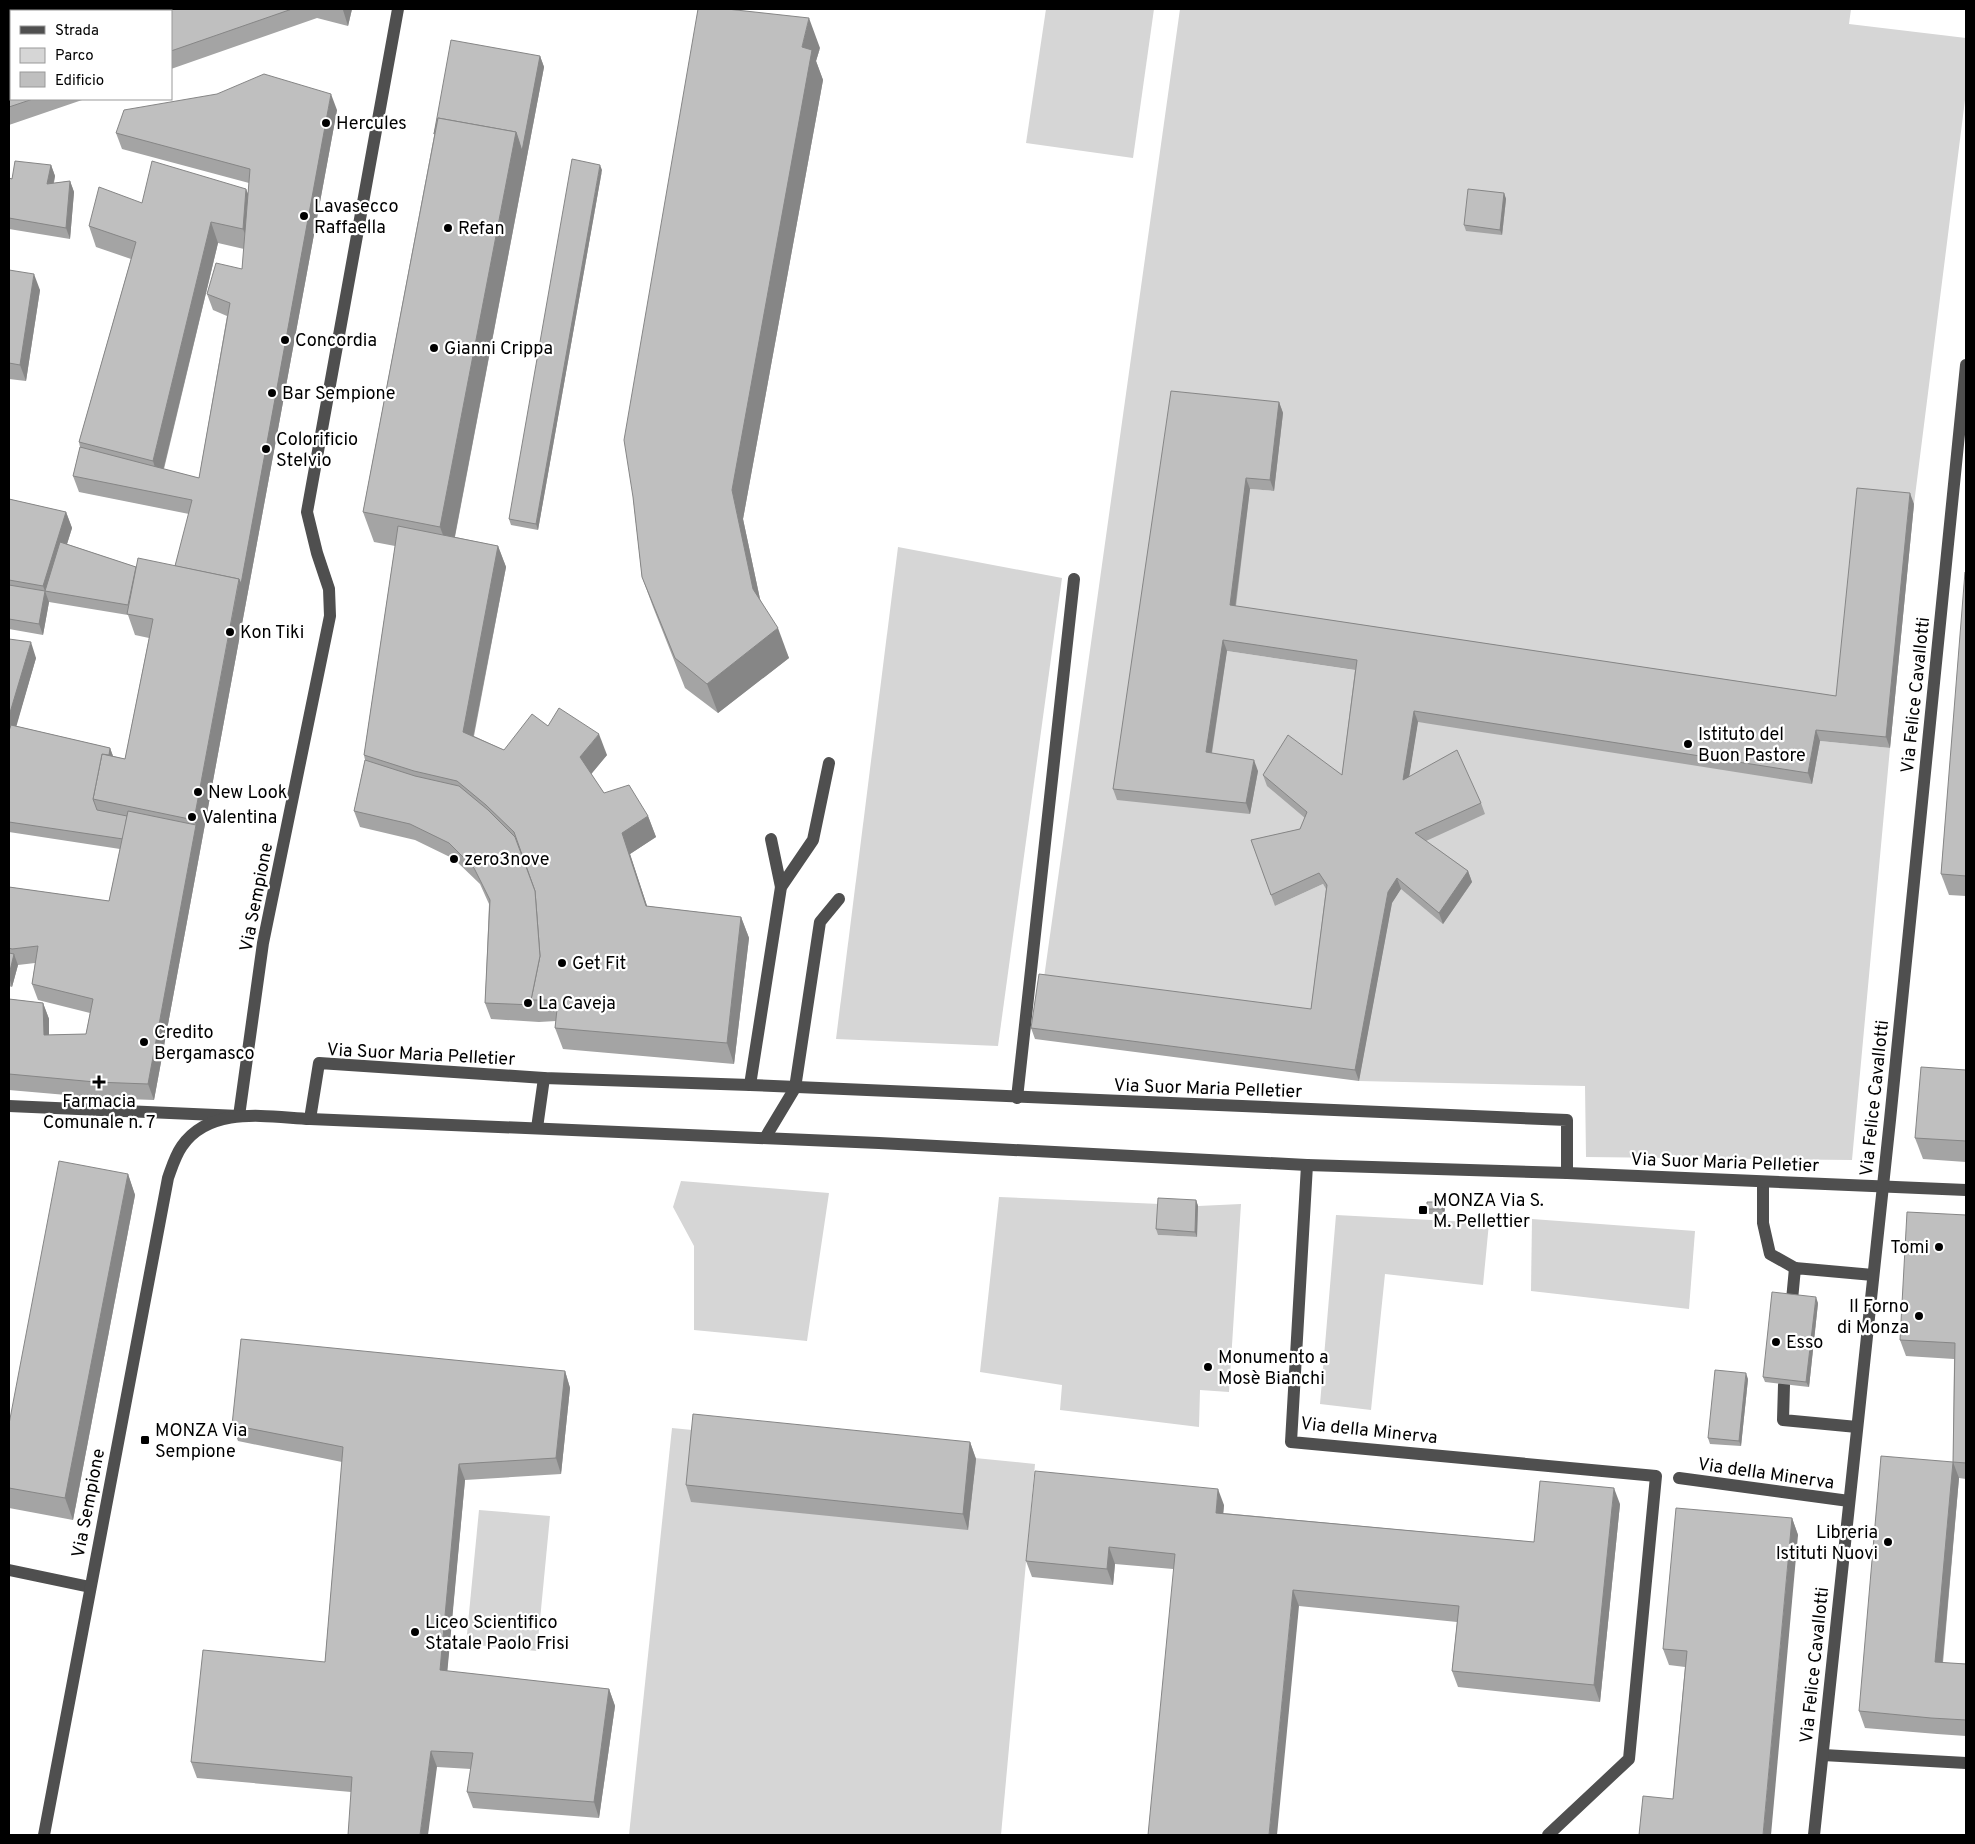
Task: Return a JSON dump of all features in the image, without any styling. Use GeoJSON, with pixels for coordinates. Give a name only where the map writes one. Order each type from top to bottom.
{"type":"FeatureCollection","features":[{"type":"Feature","properties":{"kind":"street","name":"Via Sempione"},"geometry":{"type":"LineString","coordinates":[[239,1116],[263,943],[330,616],[329,589],[316,553],[307,512],[398,9]]}},
{"type":"Feature","properties":{"kind":"street","name":"Via Felice Cavallotti"},"geometry":{"type":"LineString","coordinates":[[1814,1835],[1883,1186],[1966,365]]}},
{"type":"Feature","properties":{"kind":"street"},"geometry":{"type":"LineString","coordinates":[[1017,1098],[1074,579]]}},
{"type":"Feature","properties":{"kind":"street"},"geometry":{"type":"LineString","coordinates":[[781,887],[813,840],[829,763]]}},
{"type":"Feature","properties":{"kind":"street"},"geometry":{"type":"LineString","coordinates":[[750,1085],[781,887],[771,839]]}},
{"type":"Feature","properties":{"kind":"street"},"geometry":{"type":"LineString","coordinates":[[765,1138],[795,1088],[820,922],[840,899]]}},
{"type":"Feature","properties":{"kind":"street","name":"Via Suor Maria Pelletier"},"geometry":{"type":"LineString","coordinates":[[310,1119],[319,1063],[544,1078],[1567,1120],[1567,1173]]}},
{"type":"Feature","properties":{"kind":"street"},"geometry":{"type":"LineString","coordinates":[[536,1128],[544,1078]]}},
{"type":"Feature","properties":{"kind":"street"},"geometry":{"type":"LineString","coordinates":[[9,1106],[239,1116]]}},
{"type":"Feature","properties":{"kind":"street","name":"Via Suor Maria Pelletier"},"geometry":{"type":"LineString","coordinates":[[168,1178],[182,1146],[192,1134],[203,1126],[221,1118],[239,1116],[765,1138],[1307,1165],[1567,1173],[1966,1190]]}},
{"type":"Feature","properties":{"kind":"street","name":"Via della Minerva"},"geometry":{"type":"LineString","coordinates":[[1307,1165],[1291,1442],[1656,1476],[1629,1759],[1548,1835]]}},
{"type":"Feature","properties":{"kind":"street","name":"Via Sempione"},"geometry":{"type":"LineString","coordinates":[[44,1835],[168,1178]]}},
{"type":"Feature","properties":{"kind":"street"},"geometry":{"type":"LineString","coordinates":[[1763,1182],[1763,1223],[1770,1254],[1796,1268],[1873,1275]]}},
{"type":"Feature","properties":{"kind":"street"},"geometry":{"type":"LineString","coordinates":[[1792,1300],[1796,1268]]}},
{"type":"Feature","properties":{"kind":"street"},"geometry":{"type":"LineString","coordinates":[[1784,1385],[1783,1420],[1857,1427]]}},
{"type":"Feature","properties":{"kind":"street","name":"Via della Minerva"},"geometry":{"type":"LineString","coordinates":[[1679,1478],[1849,1501]]}},
{"type":"Feature","properties":{"kind":"street"},"geometry":{"type":"LineString","coordinates":[[9,1570],[90,1587]]}},
{"type":"Feature","properties":{"kind":"street"},"geometry":{"type":"LineString","coordinates":[[1823,1755],[1966,1764]]}},
{"type":"Feature","properties":{"kind":"green space"},"geometry":{"type":"Polygon","coordinates":[[[1046,9],[1154,9],[1133,158],[1026,143],[1046,9]]]}},
{"type":"Feature","properties":{"kind":"green space"},"geometry":{"type":"Polygon","coordinates":[[[1180,9],[1851,9],[1849,24],[1966,38],[1966,92],[1914,504],[1861,499],[1840,707],[1234,616],[1250,489],[1274,491],[1175,402],[1210,763],[1227,651],[1361,671],[1346,786],[1311,823],[1275,906],[1323,884],[1331,896],[1315,1020],[1043,985],[1180,9]]]}},
{"type":"Feature","properties":{"kind":"green space"},"geometry":{"type":"Polygon","coordinates":[[[898,547],[1062,578],[998,1046],[836,1039],[898,547]]]}},
{"type":"Feature","properties":{"kind":"green space"},"geometry":{"type":"Polygon","coordinates":[[[1418,722],[1820,741],[1890,748],[1852,1160],[1586,1157],[1585,1086],[1359,1081],[1392,903],[1401,889],[1419,844],[1407,791],[1418,722]]]}},
{"type":"Feature","properties":{"kind":"green space"},"geometry":{"type":"Polygon","coordinates":[[[681,1181],[829,1193],[807,1341],[694,1330],[694,1246],[673,1207],[681,1181]]]}},
{"type":"Feature","properties":{"kind":"green space"},"geometry":{"type":"Polygon","coordinates":[[[999,1197],[1160,1204],[1158,1235],[1197,1237],[1198,1206],[1241,1204],[1229,1392],[1200,1390],[1199,1427],[1060,1410],[1062,1385],[980,1372],[999,1197]]]}},
{"type":"Feature","properties":{"kind":"green space"},"geometry":{"type":"Polygon","coordinates":[[[1336,1215],[1489,1223],[1483,1285],[1385,1274],[1371,1410],[1320,1404],[1336,1215]]]}},
{"type":"Feature","properties":{"kind":"green space"},"geometry":{"type":"Polygon","coordinates":[[[1532,1219],[1695,1231],[1689,1309],[1531,1291],[1532,1219]]]}},
{"type":"Feature","properties":{"kind":"green space"},"geometry":{"type":"Polygon","coordinates":[[[672,1428],[1035,1464],[1001,1835],[629,1835],[672,1428]]]}},
{"type":"Feature","properties":{"kind":"green space"},"geometry":{"type":"Polygon","coordinates":[[[479,1510],[550,1516],[537,1651],[466,1644],[479,1510]]]}},
{"type":"Feature","properties":{"kind":"building"},"geometry":{"type":"Polygon","coordinates":[[[292,9],[172,51],[172,10],[32,10],[292,9]]]}},
{"type":"Feature","properties":{"kind":"building"},"geometry":{"type":"Polygon","coordinates":[[[698,9],[727,9],[809,18],[802,47],[812,50],[732,490],[753,589],[778,628],[707,684],[675,658],[642,577],[624,440],[698,9]]]}},
{"type":"Feature","properties":{"kind":"building"},"geometry":{"type":"Polygon","coordinates":[[[9,18],[10,100],[30,100],[9,107],[9,18]]]}},
{"type":"Feature","properties":{"kind":"building"},"geometry":{"type":"Polygon","coordinates":[[[451,40],[540,56],[522,151],[516,132],[438,118],[434,134],[451,40]]]}},
{"type":"Feature","properties":{"kind":"building"},"geometry":{"type":"Polygon","coordinates":[[[264,74],[331,94],[241,584],[239,579],[175,566],[192,500],[73,476],[80,447],[199,478],[230,303],[207,294],[216,263],[242,269],[250,169],[116,133],[124,110],[217,94],[264,74]]]}},
{"type":"Feature","properties":{"kind":"building"},"geometry":{"type":"Polygon","coordinates":[[[438,118],[516,132],[440,527],[363,512],[438,118]]]}},
{"type":"Feature","properties":{"kind":"building"},"geometry":{"type":"Polygon","coordinates":[[[572,159],[600,165],[536,524],[509,519],[572,159]]]}},
{"type":"Feature","properties":{"kind":"building"},"geometry":{"type":"Polygon","coordinates":[[[15,161],[51,165],[47,184],[70,181],[66,228],[9,218],[9,178],[12,179],[15,161]]]}},
{"type":"Feature","properties":{"kind":"building"},"geometry":{"type":"Polygon","coordinates":[[[152,161],[246,189],[243,229],[211,222],[153,461],[79,442],[136,242],[89,226],[99,187],[142,203],[152,161]]]}},
{"type":"Feature","properties":{"kind":"building"},"geometry":{"type":"Polygon","coordinates":[[[1468,189],[1504,193],[1500,230],[1464,225],[1468,189]]]}},
{"type":"Feature","properties":{"kind":"building"},"geometry":{"type":"Polygon","coordinates":[[[9,270],[34,274],[20,365],[9,363],[9,270]]]}},
{"type":"Feature","properties":{"kind":"building","name":"Istituto del Buon Pastore"},"geometry":{"type":"Polygon","coordinates":[[[1171,391],[1279,402],[1270,480],[1246,478],[1230,605],[1836,696],[1857,488],[1910,493],[1886,737],[1816,730],[1808,773],[1414,711],[1403,780],[1457,750],[1481,803],[1415,833],[1468,871],[1439,913],[1397,878],[1388,892],[1355,1070],[1031,1028],[1039,974],[1311,1009],[1327,885],[1319,873],[1271,895],[1251,840],[1300,829],[1307,812],[1263,775],[1288,735],[1342,775],[1357,660],[1223,640],[1206,752],[1254,760],[1246,803],[1113,789],[1171,391]]]}},
{"type":"Feature","properties":{"kind":"building"},"geometry":{"type":"Polygon","coordinates":[[[9,499],[66,512],[43,586],[9,580],[9,499]]]}},
{"type":"Feature","properties":{"kind":"building"},"geometry":{"type":"Polygon","coordinates":[[[398,526],[498,546],[463,732],[504,750],[532,714],[548,726],[559,708],[599,734],[580,757],[604,793],[629,785],[648,816],[622,833],[646,906],[741,917],[727,1043],[555,1028],[558,1000],[531,1000],[540,956],[535,891],[514,832],[457,781],[414,771],[364,755],[398,526]]]}},
{"type":"Feature","properties":{"kind":"building"},"geometry":{"type":"Polygon","coordinates":[[[60,542],[136,567],[128,605],[45,591],[60,542]]]}},
{"type":"Feature","properties":{"kind":"building"},"geometry":{"type":"Polygon","coordinates":[[[138,558],[239,579],[194,820],[93,799],[102,754],[125,759],[153,619],[127,614],[138,558]]]}},
{"type":"Feature","properties":{"kind":"building"},"geometry":{"type":"Polygon","coordinates":[[[1966,572],[1966,876],[1941,874],[1966,572]]]}},
{"type":"Feature","properties":{"kind":"building"},"geometry":{"type":"Polygon","coordinates":[[[9,585],[45,591],[39,624],[9,619],[9,585]]]}},
{"type":"Feature","properties":{"kind":"building"},"geometry":{"type":"Polygon","coordinates":[[[9,639],[31,642],[9,716],[9,639]]]}},
{"type":"Feature","properties":{"kind":"building"},"geometry":{"type":"Polygon","coordinates":[[[11,725],[110,748],[109,755],[102,754],[93,799],[97,810],[127,816],[123,839],[9,822],[9,731],[11,725]]]}},
{"type":"Feature","properties":{"kind":"building"},"geometry":{"type":"Polygon","coordinates":[[[365,760],[415,776],[459,786],[488,810],[515,837],[535,891],[540,956],[531,1000],[533,1005],[485,1003],[490,900],[474,868],[449,843],[410,824],[354,811],[365,760]]]}},
{"type":"Feature","properties":{"kind":"building"},"geometry":{"type":"Polygon","coordinates":[[[128,811],[196,825],[148,1084],[95,1082],[9,1074],[9,999],[43,1003],[44,1035],[86,1034],[93,999],[32,984],[38,946],[9,948],[9,887],[109,901],[128,811]]]}},
{"type":"Feature","properties":{"kind":"building"},"geometry":{"type":"Polygon","coordinates":[[[9,953],[14,954],[9,975],[9,953]]]}},
{"type":"Feature","properties":{"kind":"building"},"geometry":{"type":"Polygon","coordinates":[[[1921,1067],[1966,1070],[1966,1141],[1915,1138],[1921,1067]]]}},
{"type":"Feature","properties":{"kind":"building"},"geometry":{"type":"Polygon","coordinates":[[[59,1161],[128,1174],[65,1498],[9,1488],[9,1424],[59,1161]]]}},
{"type":"Feature","properties":{"kind":"building"},"geometry":{"type":"Polygon","coordinates":[[[1158,1198],[1196,1200],[1195,1232],[1156,1229],[1158,1198]]]}},
{"type":"Feature","properties":{"kind":"building"},"geometry":{"type":"Polygon","coordinates":[[[1427,1202],[1443,1202],[1442,1209],[1427,1209],[1427,1202]]]}},
{"type":"Feature","properties":{"kind":"building"},"geometry":{"type":"Polygon","coordinates":[[[1907,1212],[1966,1215],[1966,1463],[1953,1462],[1955,1343],[1900,1340],[1907,1212]]]}},
{"type":"Feature","properties":{"kind":"building"},"geometry":{"type":"Polygon","coordinates":[[[1772,1292],[1816,1297],[1806,1382],[1763,1377],[1772,1292]]]}},
{"type":"Feature","properties":{"kind":"building"},"geometry":{"type":"Polygon","coordinates":[[[241,1339],[565,1371],[556,1458],[459,1464],[440,1670],[609,1689],[594,1802],[467,1792],[473,1753],[431,1751],[420,1835],[348,1835],[352,1777],[191,1762],[203,1650],[325,1662],[343,1447],[232,1425],[241,1339]]]}},
{"type":"Feature","properties":{"kind":"building"},"geometry":{"type":"Polygon","coordinates":[[[1715,1370],[1746,1373],[1739,1441],[1708,1438],[1715,1370]]]}},
{"type":"Feature","properties":{"kind":"building"},"geometry":{"type":"Polygon","coordinates":[[[693,1414],[970,1442],[963,1514],[686,1485],[693,1414]]]}},
{"type":"Feature","properties":{"kind":"building"},"geometry":{"type":"Polygon","coordinates":[[[1881,1456],[1953,1462],[1935,1662],[1966,1664],[1966,1720],[1859,1711],[1881,1456]]]}},
{"type":"Feature","properties":{"kind":"building"},"geometry":{"type":"Polygon","coordinates":[[[1035,1471],[1218,1489],[1216,1513],[1534,1542],[1540,1481],[1614,1488],[1594,1685],[1452,1671],[1459,1606],[1293,1590],[1269,1835],[1148,1835],[1175,1554],[1109,1547],[1107,1569],[1026,1561],[1035,1471]]]}},
{"type":"Feature","properties":{"kind":"building"},"geometry":{"type":"Polygon","coordinates":[[[1676,1508],[1792,1518],[1763,1835],[1639,1835],[1643,1796],[1673,1799],[1687,1651],[1663,1649],[1676,1508]]]}},
{"type":"Feature","properties":{"kind":"place","name":"Hercules"},"geometry":{"type":"Point","coordinates":[326,123]}},
{"type":"Feature","properties":{"kind":"place","name":"Lavasecco Raffaella"},"geometry":{"type":"Point","coordinates":[304,216]}},
{"type":"Feature","properties":{"kind":"place","name":"Refan"},"geometry":{"type":"Point","coordinates":[448,228]}},
{"type":"Feature","properties":{"kind":"place","name":"Concordia"},"geometry":{"type":"Point","coordinates":[285,340]}},
{"type":"Feature","properties":{"kind":"place","name":"Gianni Crippa"},"geometry":{"type":"Point","coordinates":[434,348]}},
{"type":"Feature","properties":{"kind":"place","name":"Bar Sempione"},"geometry":{"type":"Point","coordinates":[272,393]}},
{"type":"Feature","properties":{"kind":"place","name":"Colorificio Stelvio"},"geometry":{"type":"Point","coordinates":[266,449]}},
{"type":"Feature","properties":{"kind":"place","name":"Kon Tiki"},"geometry":{"type":"Point","coordinates":[230,632]}},
{"type":"Feature","properties":{"kind":"place","name":"Istituto del Buon Pastore"},"geometry":{"type":"Point","coordinates":[1688,744]}},
{"type":"Feature","properties":{"kind":"place","name":"New Look"},"geometry":{"type":"Point","coordinates":[198,792]}},
{"type":"Feature","properties":{"kind":"place","name":"Valentina"},"geometry":{"type":"Point","coordinates":[192,817]}},
{"type":"Feature","properties":{"kind":"place","name":"zero3nove"},"geometry":{"type":"Point","coordinates":[454,859]}},
{"type":"Feature","properties":{"kind":"place","name":"Get Fit"},"geometry":{"type":"Point","coordinates":[562,963]}},
{"type":"Feature","properties":{"kind":"place","name":"La Caveja"},"geometry":{"type":"Point","coordinates":[528,1003]}},
{"type":"Feature","properties":{"kind":"place","name":"Credito Bergamasco"},"geometry":{"type":"Point","coordinates":[144,1042]}},
{"type":"Feature","properties":{"kind":"place","name":"Farmacia Comunale n. 7"},"geometry":{"type":"Point","coordinates":[99,1082]}},
{"type":"Feature","properties":{"kind":"place","name":"MONZA Via S. M. Pellettier"},"geometry":{"type":"Point","coordinates":[1423,1210]}},
{"type":"Feature","properties":{"kind":"place","name":"Tomi"},"geometry":{"type":"Point","coordinates":[1939,1247]}},
{"type":"Feature","properties":{"kind":"place","name":"Il Forno di Monza"},"geometry":{"type":"Point","coordinates":[1919,1316]}},
{"type":"Feature","properties":{"kind":"place","name":"Esso"},"geometry":{"type":"Point","coordinates":[1776,1342]}},
{"type":"Feature","properties":{"kind":"place","name":"Monumento a Mosè Bianchi"},"geometry":{"type":"Point","coordinates":[1208,1367]}},
{"type":"Feature","properties":{"kind":"place","name":"MONZA Via Sempione"},"geometry":{"type":"Point","coordinates":[145,1440]}},
{"type":"Feature","properties":{"kind":"place","name":"Libreria Istituti Nuovi"},"geometry":{"type":"Point","coordinates":[1888,1542]}},
{"type":"Feature","properties":{"kind":"place","name":"Liceo Scientifico Statale Paolo Frisi"},"geometry":{"type":"Point","coordinates":[415,1632]}}]}
